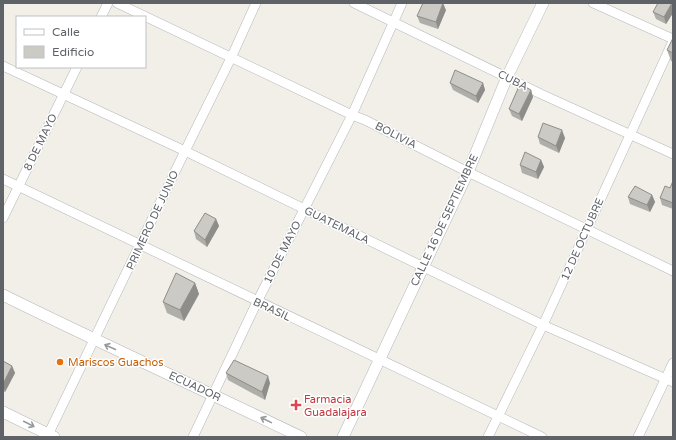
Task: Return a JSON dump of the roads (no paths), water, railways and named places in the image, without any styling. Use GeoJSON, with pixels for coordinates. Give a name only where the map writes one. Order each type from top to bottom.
{"type":"FeatureCollection","features":[{"type":"Feature","properties":{"kind":"street"},"geometry":{"type":"LineString","coordinates":[[102,16],[108,3]]}},
{"type":"Feature","properties":{"kind":"street","name":"BOLIVIA"},"geometry":{"type":"LineString","coordinates":[[117,3],[144,16]]}},
{"type":"Feature","properties":{"kind":"street","name":"PRIMERO DE JUNIO"},"geometry":{"type":"LineString","coordinates":[[50,436],[94,340],[231,58],[256,3]]}},
{"type":"Feature","properties":{"kind":"street","name":"CUBA"},"geometry":{"type":"LineString","coordinates":[[354,3],[541,94],[630,133],[673,154]]}},
{"type":"Feature","properties":{"kind":"street","name":"10 DE MAYO"},"geometry":{"type":"LineString","coordinates":[[193,437],[257,302],[352,115],[402,3]]}},
{"type":"Feature","properties":{"kind":"street","name":"CALLE 16 DE SEPTIEMBRE"},"geometry":{"type":"LineString","coordinates":[[343,437],[468,172],[507,77],[543,3]]}},
{"type":"Feature","properties":{"kind":"street"},"geometry":{"type":"LineString","coordinates":[[593,3],[673,40]]}},
{"type":"Feature","properties":{"kind":"street","name":"BOLIVIA"},"geometry":{"type":"LineString","coordinates":[[146,17],[365,120],[586,230],[673,271]]}},
{"type":"Feature","properties":{"kind":"street","name":"12 DE OCTUBRE"},"geometry":{"type":"LineString","coordinates":[[488,437],[543,325],[673,40]]}},
{"type":"Feature","properties":{"kind":"street","name":"GUATEMALA"},"geometry":{"type":"LineString","coordinates":[[3,66],[185,151],[543,325],[669,380]]}},
{"type":"Feature","properties":{"kind":"street","name":"8 DE MAYO"},"geometry":{"type":"LineString","coordinates":[[3,218],[76,68]]}},
{"type":"Feature","properties":{"kind":"street","name":"BRASIL"},"geometry":{"type":"LineString","coordinates":[[3,179],[257,302],[379,358],[542,437]]}},
{"type":"Feature","properties":{"kind":"street","name":"ECUADOR"},"geometry":{"type":"LineString","coordinates":[[3,295],[94,340],[214,394],[301,437]]}},
{"type":"Feature","properties":{"kind":"street"},"geometry":{"type":"LineString","coordinates":[[638,437],[669,380],[673,363]]}},
{"type":"Feature","properties":{"kind":"street"},"geometry":{"type":"LineString","coordinates":[[3,412],[50,436]]}},
{"type":"Feature","properties":{"kind":"place","name":"Mariscos Guachos"},"geometry":{"type":"Point","coordinates":[60,362]}},
{"type":"Feature","properties":{"kind":"place","name":"Farmacia Guadalajara"},"geometry":{"type":"Point","coordinates":[296,405]}}]}
